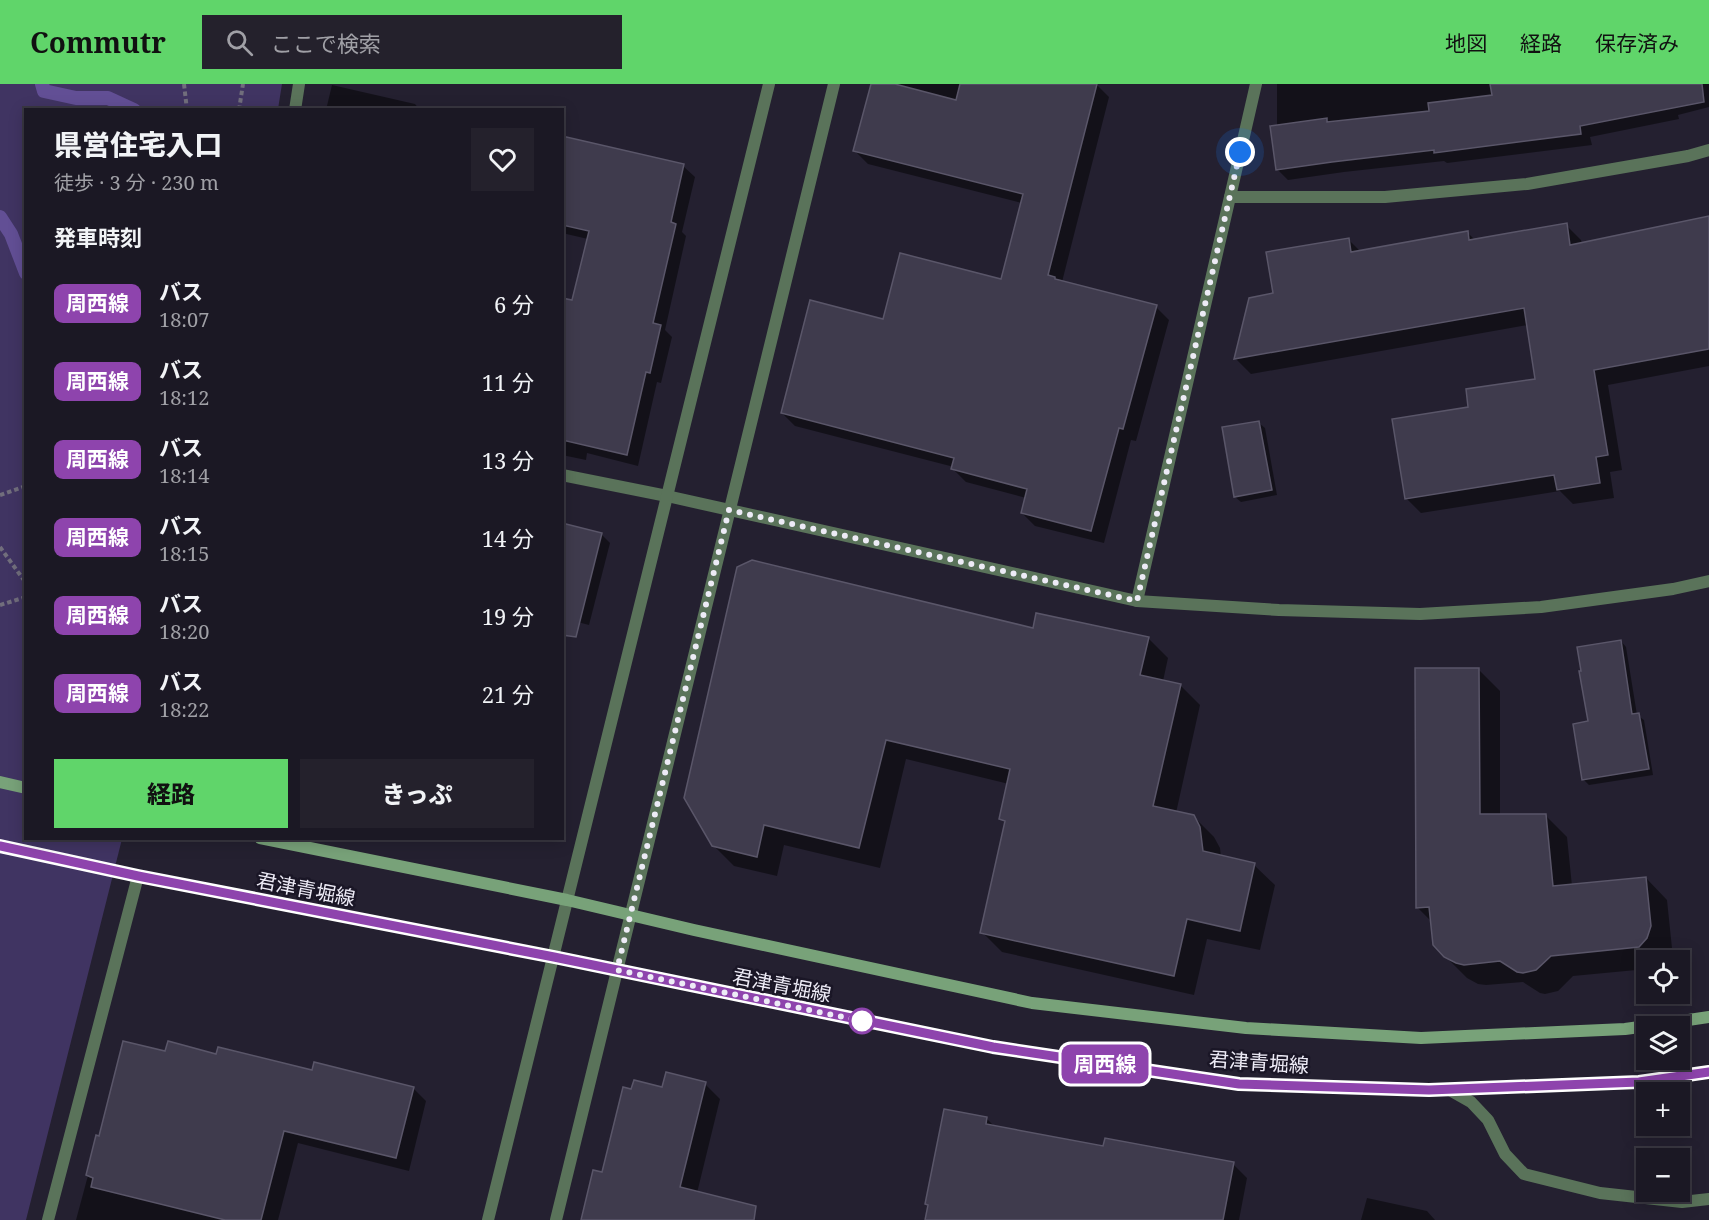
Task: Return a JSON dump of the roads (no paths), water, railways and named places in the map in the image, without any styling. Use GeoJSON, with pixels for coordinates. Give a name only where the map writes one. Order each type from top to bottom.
{"type":"FeatureCollection","features":[{"type":"Feature","properties":{"kind":"main road"},"geometry":{"type":"LineString","coordinates":[[0,782],[24,788]]}},
{"type":"Feature","properties":{"kind":"main road","name":"君津青堀線"},"geometry":{"type":"LineString","coordinates":[[270,840],[567,900],[630,916],[1032,1003],[1246,1028],[1421,1038],[1636,1028]]}},
{"type":"Feature","properties":{"kind":"main road","name":"君津青堀線"},"geometry":{"type":"LineString","coordinates":[[0,846],[138,876],[554,957],[993,1047],[1227,1082],[1448,1089],[1639,1082],[1709,1072]]}},
{"type":"Feature","properties":{"kind":"main road","name":"君津青堀線"},"geometry":{"type":"LineString","coordinates":[[1690,1020],[1709,1017]]}},
{"type":"Feature","properties":{"kind":"street"},"geometry":{"type":"LineString","coordinates":[[295,108],[299,84]]}},
{"type":"Feature","properties":{"kind":"street"},"geometry":{"type":"LineString","coordinates":[[488,1220],[769,84]]}},
{"type":"Feature","properties":{"kind":"street"},"geometry":{"type":"LineString","coordinates":[[556,1220],[834,84]]}},
{"type":"Feature","properties":{"kind":"street"},"geometry":{"type":"LineString","coordinates":[[1137,601],[1256,84]]}},
{"type":"Feature","properties":{"kind":"street"},"geometry":{"type":"LineString","coordinates":[[1230,197],[1385,197],[1527,184],[1688,156],[1709,150]]}},
{"type":"Feature","properties":{"kind":"street"},"geometry":{"type":"LineString","coordinates":[[564,476],[667,496],[1137,601],[1279,610],[1420,614],[1541,607],[1673,589],[1709,581]]}},
{"type":"Feature","properties":{"kind":"street"},"geometry":{"type":"LineString","coordinates":[[48,1220],[138,876]]}},
{"type":"Feature","properties":{"kind":"street"},"geometry":{"type":"LineString","coordinates":[[1448,1089],[1471,1102],[1488,1120],[1505,1154],[1524,1174],[1600,1193],[1682,1202],[1709,1199]]}},
{"type":"Feature","properties":{"kind":"waterway"},"geometry":{"type":"LineString","coordinates":[[42,84],[44,91],[76,98],[108,98],[130,108]]}},
{"type":"Feature","properties":{"kind":"waterway"},"geometry":{"type":"LineString","coordinates":[[0,217],[11,234],[24,268]]}}]}
